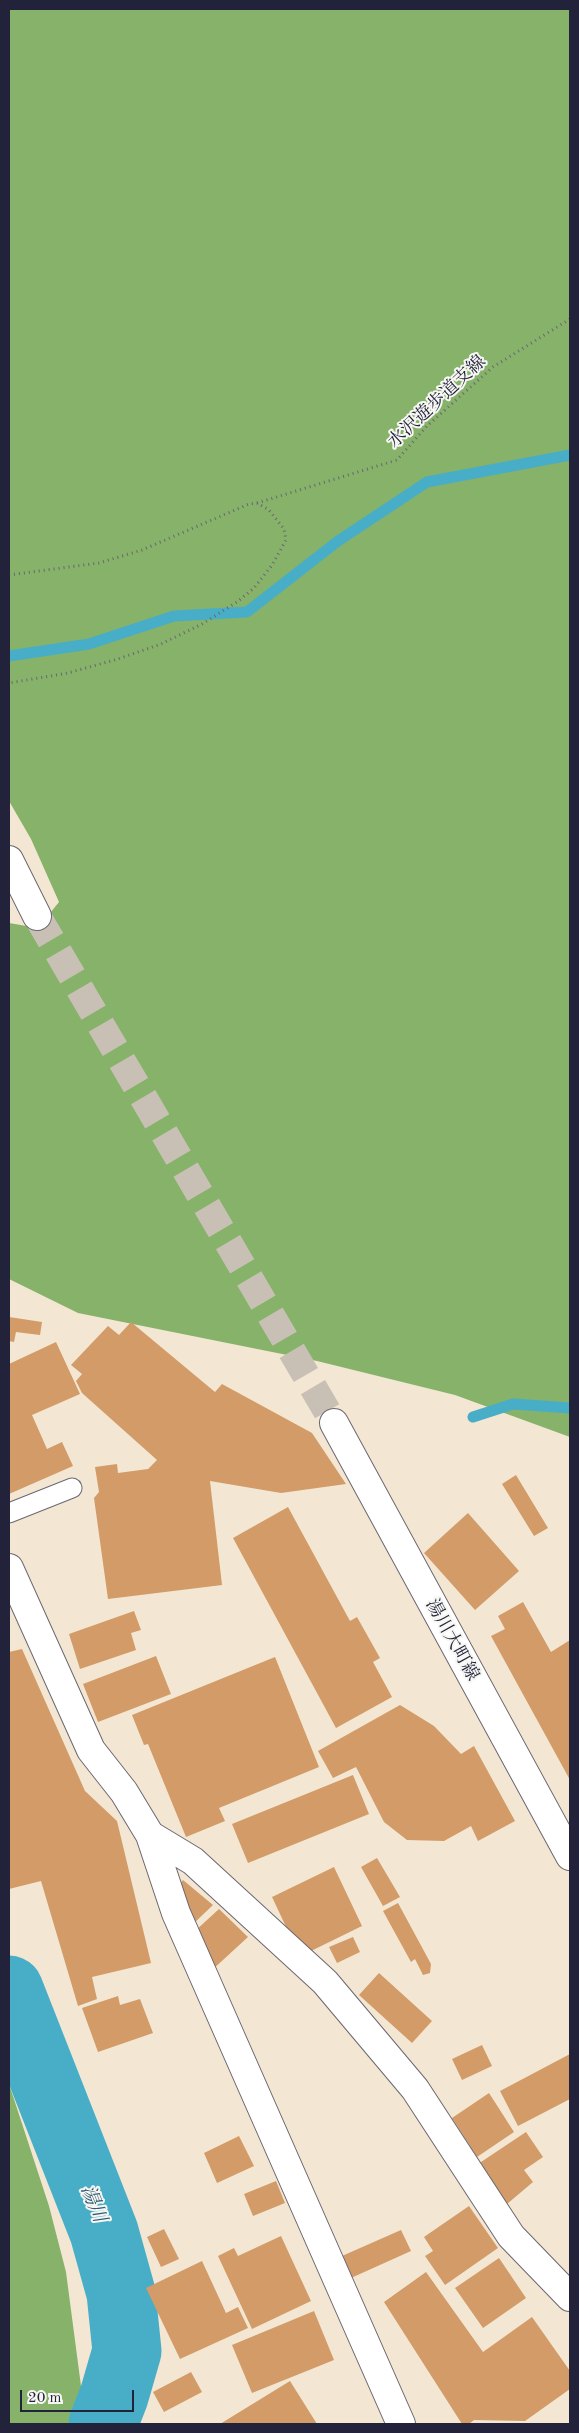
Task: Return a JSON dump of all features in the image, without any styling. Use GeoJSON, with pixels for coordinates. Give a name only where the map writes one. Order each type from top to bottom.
{"type":"FeatureCollection","features":[{"type":"Feature","properties":{"kind":"street"},"geometry":{"type":"LineString","coordinates":[[9,860],[38,916]]}},
{"type":"Feature","properties":{"kind":"street","name":"湯川大町線"},"geometry":{"type":"LineString","coordinates":[[334,1423],[570,1856]]}},
{"type":"Feature","properties":{"kind":"street"},"geometry":{"type":"LineString","coordinates":[[9,1568],[91,1750],[124,1792],[150,1835],[176,1913],[401,2424]]}},
{"type":"Feature","properties":{"kind":"street"},"geometry":{"type":"LineString","coordinates":[[150,1835],[193,1861],[325,1982],[415,2088],[511,2236],[570,2297]]}},
{"type":"Feature","properties":{"kind":"lane"},"geometry":{"type":"LineString","coordinates":[[9,1513],[72,1488]]}},
{"type":"Feature","properties":{"kind":"path","name":"水沢遊歩道支線"},"geometry":{"type":"LineString","coordinates":[[9,575],[99,563],[142,550],[249,504],[257,504],[397,460],[427,426],[493,367],[570,319]]}},
{"type":"Feature","properties":{"kind":"path"},"geometry":{"type":"LineString","coordinates":[[9,683],[68,673],[153,647],[202,624],[237,602],[254,588],[272,565],[286,540],[284,529],[269,510],[257,504]]}},
{"type":"Feature","properties":{"kind":"green space"},"geometry":{"type":"Polygon","coordinates":[[[9,9],[570,9],[570,1437],[455,1395],[317,1361],[78,1313],[9,1279],[9,923],[38,928],[59,902],[31,839],[9,801],[9,9]]]}},
{"type":"Feature","properties":{"kind":"green space"},"geometry":{"type":"Polygon","coordinates":[[[9,2084],[49,2206],[66,2272],[81,2386],[82,2424],[9,2424],[9,2084]]]}},
{"type":"Feature","properties":{"kind":"building"},"geometry":{"type":"Polygon","coordinates":[[[9,1317],[42,1322],[40,1335],[16,1332],[14,1342],[9,1341],[9,1317]]]}},
{"type":"Feature","properties":{"kind":"building"},"geometry":{"type":"Polygon","coordinates":[[[131,1322],[215,1392],[222,1384],[312,1433],[346,1484],[281,1493],[210,1481],[222,1585],[108,1599],[94,1498],[99,1492],[95,1467],[117,1464],[118,1473],[148,1469],[157,1460],[82,1393],[76,1381],[82,1374],[71,1365],[108,1326],[119,1335],[131,1322]]]}},
{"type":"Feature","properties":{"kind":"building"},"geometry":{"type":"Polygon","coordinates":[[[56,1342],[80,1394],[32,1415],[47,1449],[62,1442],[73,1466],[9,1494],[9,1364],[56,1342]]]}},
{"type":"Feature","properties":{"kind":"building"},"geometry":{"type":"Polygon","coordinates":[[[516,1475],[548,1528],[534,1536],[502,1484],[516,1475]]]}},
{"type":"Feature","properties":{"kind":"building"},"geometry":{"type":"Polygon","coordinates":[[[288,1507],[350,1621],[357,1617],[380,1658],[373,1662],[392,1697],[336,1728],[233,1538],[288,1507]]]}},
{"type":"Feature","properties":{"kind":"building"},"geometry":{"type":"Polygon","coordinates":[[[468,1513],[519,1571],[475,1610],[424,1553],[468,1513]]]}},
{"type":"Feature","properties":{"kind":"building"},"geometry":{"type":"Polygon","coordinates":[[[523,1602],[551,1652],[570,1640],[570,1780],[491,1636],[505,1629],[498,1616],[523,1602]]]}},
{"type":"Feature","properties":{"kind":"building"},"geometry":{"type":"Polygon","coordinates":[[[134,1611],[141,1630],[131,1633],[136,1650],[80,1669],[69,1634],[134,1611]]]}},
{"type":"Feature","properties":{"kind":"building"},"geometry":{"type":"Polygon","coordinates":[[[22,1649],[85,1791],[117,1821],[151,1963],[92,1977],[97,1999],[78,2006],[41,1881],[9,1889],[9,1652],[22,1649]]]}},
{"type":"Feature","properties":{"kind":"building"},"geometry":{"type":"Polygon","coordinates":[[[156,1656],[171,1694],[98,1722],[83,1684],[156,1656]]]}},
{"type":"Feature","properties":{"kind":"building"},"geometry":{"type":"Polygon","coordinates":[[[275,1657],[319,1767],[219,1808],[225,1821],[186,1837],[148,1744],[144,1745],[132,1715],[275,1657]]]}},
{"type":"Feature","properties":{"kind":"building"},"geometry":{"type":"Polygon","coordinates":[[[400,1705],[434,1726],[461,1754],[474,1746],[515,1821],[478,1841],[471,1826],[444,1841],[407,1840],[384,1822],[356,1767],[333,1778],[318,1751],[400,1705]]]}},
{"type":"Feature","properties":{"kind":"building"},"geometry":{"type":"Polygon","coordinates":[[[353,1775],[369,1814],[248,1863],[232,1824],[353,1775]]]}},
{"type":"Feature","properties":{"kind":"building"},"geometry":{"type":"Polygon","coordinates":[[[377,1858],[400,1897],[383,1906],[361,1867],[377,1858]]]}},
{"type":"Feature","properties":{"kind":"building"},"geometry":{"type":"Polygon","coordinates":[[[334,1867],[362,1926],[311,1951],[288,1931],[272,1897],[334,1867]]]}},
{"type":"Feature","properties":{"kind":"building"},"geometry":{"type":"Polygon","coordinates":[[[183,1880],[213,1905],[192,1925],[175,1889],[183,1880]]]}},
{"type":"Feature","properties":{"kind":"building"},"geometry":{"type":"Polygon","coordinates":[[[398,1903],[431,1964],[430,1973],[423,1975],[415,1959],[411,1962],[383,1911],[398,1903]]]}},
{"type":"Feature","properties":{"kind":"building"},"geometry":{"type":"Polygon","coordinates":[[[219,1909],[248,1937],[211,1971],[195,1931],[219,1909]]]}},
{"type":"Feature","properties":{"kind":"building"},"geometry":{"type":"Polygon","coordinates":[[[353,1937],[360,1952],[337,1963],[329,1947],[353,1937]]]}},
{"type":"Feature","properties":{"kind":"building"},"geometry":{"type":"Polygon","coordinates":[[[379,1973],[432,2021],[412,2043],[359,1995],[379,1973]]]}},
{"type":"Feature","properties":{"kind":"building"},"geometry":{"type":"Polygon","coordinates":[[[118,1996],[120,2005],[140,1999],[153,2033],[98,2052],[82,2008],[118,1996]]]}},
{"type":"Feature","properties":{"kind":"building"},"geometry":{"type":"Polygon","coordinates":[[[482,2045],[492,2066],[462,2080],[452,2059],[482,2045]]]}},
{"type":"Feature","properties":{"kind":"building"},"geometry":{"type":"Polygon","coordinates":[[[570,2054],[570,2099],[518,2126],[500,2091],[570,2054]]]}},
{"type":"Feature","properties":{"kind":"building"},"geometry":{"type":"Polygon","coordinates":[[[489,2093],[514,2132],[477,2157],[452,2118],[489,2093]]]}},
{"type":"Feature","properties":{"kind":"building"},"geometry":{"type":"Polygon","coordinates":[[[526,2132],[543,2157],[524,2170],[533,2182],[507,2204],[478,2164],[526,2132]]]}},
{"type":"Feature","properties":{"kind":"building"},"geometry":{"type":"Polygon","coordinates":[[[239,2136],[254,2166],[217,2183],[204,2153],[239,2136]]]}},
{"type":"Feature","properties":{"kind":"building"},"geometry":{"type":"Polygon","coordinates":[[[276,2181],[285,2203],[253,2216],[244,2194],[276,2181]]]}},
{"type":"Feature","properties":{"kind":"building"},"geometry":{"type":"Polygon","coordinates":[[[469,2206],[498,2248],[445,2285],[425,2256],[433,2251],[424,2237],[469,2206]]]}},
{"type":"Feature","properties":{"kind":"building"},"geometry":{"type":"Polygon","coordinates":[[[164,2229],[179,2259],[161,2267],[147,2237],[164,2229]]]}},
{"type":"Feature","properties":{"kind":"building"},"geometry":{"type":"Polygon","coordinates":[[[401,2230],[411,2251],[351,2278],[342,2256],[401,2230]]]}},
{"type":"Feature","properties":{"kind":"building"},"geometry":{"type":"Polygon","coordinates":[[[281,2236],[311,2301],[252,2329],[218,2256],[234,2248],[238,2256],[281,2236]]]}},
{"type":"Feature","properties":{"kind":"building"},"geometry":{"type":"Polygon","coordinates":[[[499,2258],[526,2298],[483,2328],[455,2288],[499,2258]]]}},
{"type":"Feature","properties":{"kind":"building"},"geometry":{"type":"Polygon","coordinates":[[[202,2261],[226,2313],[238,2307],[248,2328],[180,2359],[146,2288],[202,2261]]]}},
{"type":"Feature","properties":{"kind":"building"},"geometry":{"type":"Polygon","coordinates":[[[426,2272],[483,2352],[532,2317],[570,2371],[570,2389],[525,2421],[474,2420],[469,2424],[462,2424],[384,2302],[426,2272]]]}},
{"type":"Feature","properties":{"kind":"building"},"geometry":{"type":"Polygon","coordinates":[[[314,2311],[334,2360],[252,2393],[232,2345],[314,2311]]]}},
{"type":"Feature","properties":{"kind":"building"},"geometry":{"type":"Polygon","coordinates":[[[191,2372],[202,2392],[164,2412],[153,2392],[191,2372]]]}},
{"type":"Feature","properties":{"kind":"building"},"geometry":{"type":"Polygon","coordinates":[[[290,2381],[317,2424],[220,2424],[290,2381]]]}},
{"type":"Feature","properties":{"kind":"waterway"},"geometry":{"type":"LineString","coordinates":[[9,656],[89,644],[174,616],[247,612],[338,541],[427,482],[570,455]]}},
{"type":"Feature","properties":{"kind":"waterway"},"geometry":{"type":"LineString","coordinates":[[473,1417],[513,1404],[570,1408]]}},
{"type":"Feature","properties":{"kind":"waterway","name":"湯川"},"geometry":{"type":"LineString","coordinates":[[9,1990],[104,2232],[121,2293],[127,2351],[114,2396],[103,2424]]}},
{"type":"Feature","properties":{"kind":"tunnel"},"geometry":{"type":"LineString","coordinates":[[37,916],[334,1423]]}}]}
